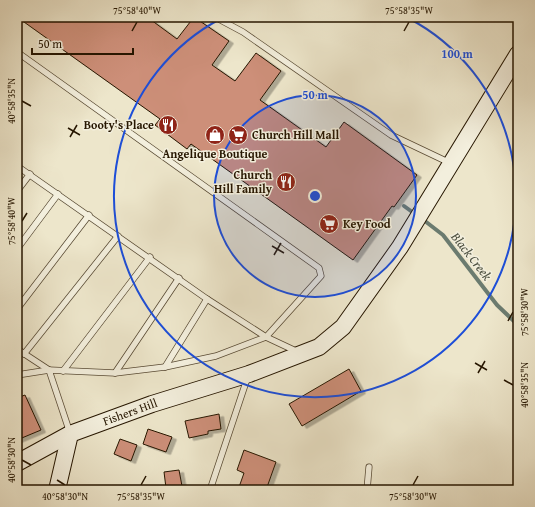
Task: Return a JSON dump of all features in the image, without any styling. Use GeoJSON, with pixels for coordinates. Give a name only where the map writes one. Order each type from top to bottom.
{"type":"FeatureCollection","features":[{"type":"Feature","properties":{"kind":"main road","name":"Fishers Hill"},"geometry":{"type":"LineString","coordinates":[[17,463],[70,434],[152,404],[249,374],[319,347],[343,326],[400,248],[518,54]]}},
{"type":"Feature","properties":{"kind":"main road"},"geometry":{"type":"LineString","coordinates":[[57,490],[70,434]]}},
{"type":"Feature","properties":{"kind":"lane"},"geometry":{"type":"LineString","coordinates":[[215,17],[243,32],[391,135],[451,163]]}},
{"type":"Feature","properties":{"kind":"lane"},"geometry":{"type":"LineString","coordinates":[[17,52],[319,268],[321,276],[266,337],[216,356],[165,366],[114,373],[49,370],[17,375]]}},
{"type":"Feature","properties":{"kind":"lane"},"geometry":{"type":"LineString","coordinates":[[17,166],[150,257],[207,299],[266,337],[302,353]]}},
{"type":"Feature","properties":{"kind":"lane"},"geometry":{"type":"LineString","coordinates":[[17,191],[30,174]]}},
{"type":"Feature","properties":{"kind":"lane"},"geometry":{"type":"LineString","coordinates":[[17,249],[58,194]]}},
{"type":"Feature","properties":{"kind":"lane"},"geometry":{"type":"LineString","coordinates":[[17,309],[88,215]]}},
{"type":"Feature","properties":{"kind":"lane"},"geometry":{"type":"LineString","coordinates":[[24,354],[118,236]]}},
{"type":"Feature","properties":{"kind":"lane"},"geometry":{"type":"LineString","coordinates":[[63,370],[150,257]]}},
{"type":"Feature","properties":{"kind":"lane"},"geometry":{"type":"LineString","coordinates":[[114,373],[179,278]]}},
{"type":"Feature","properties":{"kind":"lane"},"geometry":{"type":"LineString","coordinates":[[165,366],[207,299]]}},
{"type":"Feature","properties":{"kind":"lane"},"geometry":{"type":"LineString","coordinates":[[17,349],[49,370],[70,434]]}},
{"type":"Feature","properties":{"kind":"lane"},"geometry":{"type":"LineString","coordinates":[[210,490],[249,374]]}},
{"type":"Feature","properties":{"kind":"lane"},"geometry":{"type":"LineString","coordinates":[[367,490],[369,467]]}},
{"type":"Feature","properties":{"kind":"building","name":"Church Hill Mall"},"geometry":{"type":"Polygon","coordinates":[[[17,17],[147,17],[177,39],[194,17],[229,41],[212,65],[235,81],[256,53],[281,71],[260,100],[326,147],[344,122],[417,175],[394,207],[392,206],[353,260],[191,144],[187,149],[155,125],[160,119],[17,17]]]}},
{"type":"Feature","properties":{"kind":"building"},"geometry":{"type":"Polygon","coordinates":[[[349,369],[361,391],[302,426],[289,404],[349,369]]]}},
{"type":"Feature","properties":{"kind":"building"},"geometry":{"type":"Polygon","coordinates":[[[25,395],[41,430],[17,440],[17,398],[25,395]]]}},
{"type":"Feature","properties":{"kind":"building"},"geometry":{"type":"Polygon","coordinates":[[[219,414],[221,429],[208,431],[208,434],[189,438],[185,421],[219,414]]]}},
{"type":"Feature","properties":{"kind":"building"},"geometry":{"type":"Polygon","coordinates":[[[148,429],[172,437],[166,452],[143,444],[148,429]]]}},
{"type":"Feature","properties":{"kind":"building"},"geometry":{"type":"Polygon","coordinates":[[[120,439],[137,445],[131,461],[114,454],[120,439]]]}},
{"type":"Feature","properties":{"kind":"building"},"geometry":{"type":"Polygon","coordinates":[[[244,450],[276,462],[266,490],[238,490],[244,473],[237,470],[244,450]]]}},
{"type":"Feature","properties":{"kind":"building"},"geometry":{"type":"Polygon","coordinates":[[[179,470],[182,486],[166,488],[164,472],[179,470]]]}},
{"type":"Feature","properties":{"kind":"waterway","name":"Black Creek"},"geometry":{"type":"LineString","coordinates":[[404,206],[415,214]]}},
{"type":"Feature","properties":{"kind":"waterway","name":"Black Creek"},"geometry":{"type":"LineString","coordinates":[[421,218],[443,235],[497,305],[518,325]]}},
{"type":"Feature","properties":{"kind":"place","name":"Booty's Place"},"geometry":{"type":"Point","coordinates":[168,125]}},
{"type":"Feature","properties":{"kind":"place","name":"Angelique Boutique"},"geometry":{"type":"Point","coordinates":[215,135]}},
{"type":"Feature","properties":{"kind":"place","name":"Church Hill Mall"},"geometry":{"type":"Point","coordinates":[238,135]}},
{"type":"Feature","properties":{"kind":"place","name":"Church Hill Family"},"geometry":{"type":"Point","coordinates":[286,182]}},
{"type":"Feature","properties":{"kind":"place","name":"Key Food"},"geometry":{"type":"Point","coordinates":[329,224]}}]}
